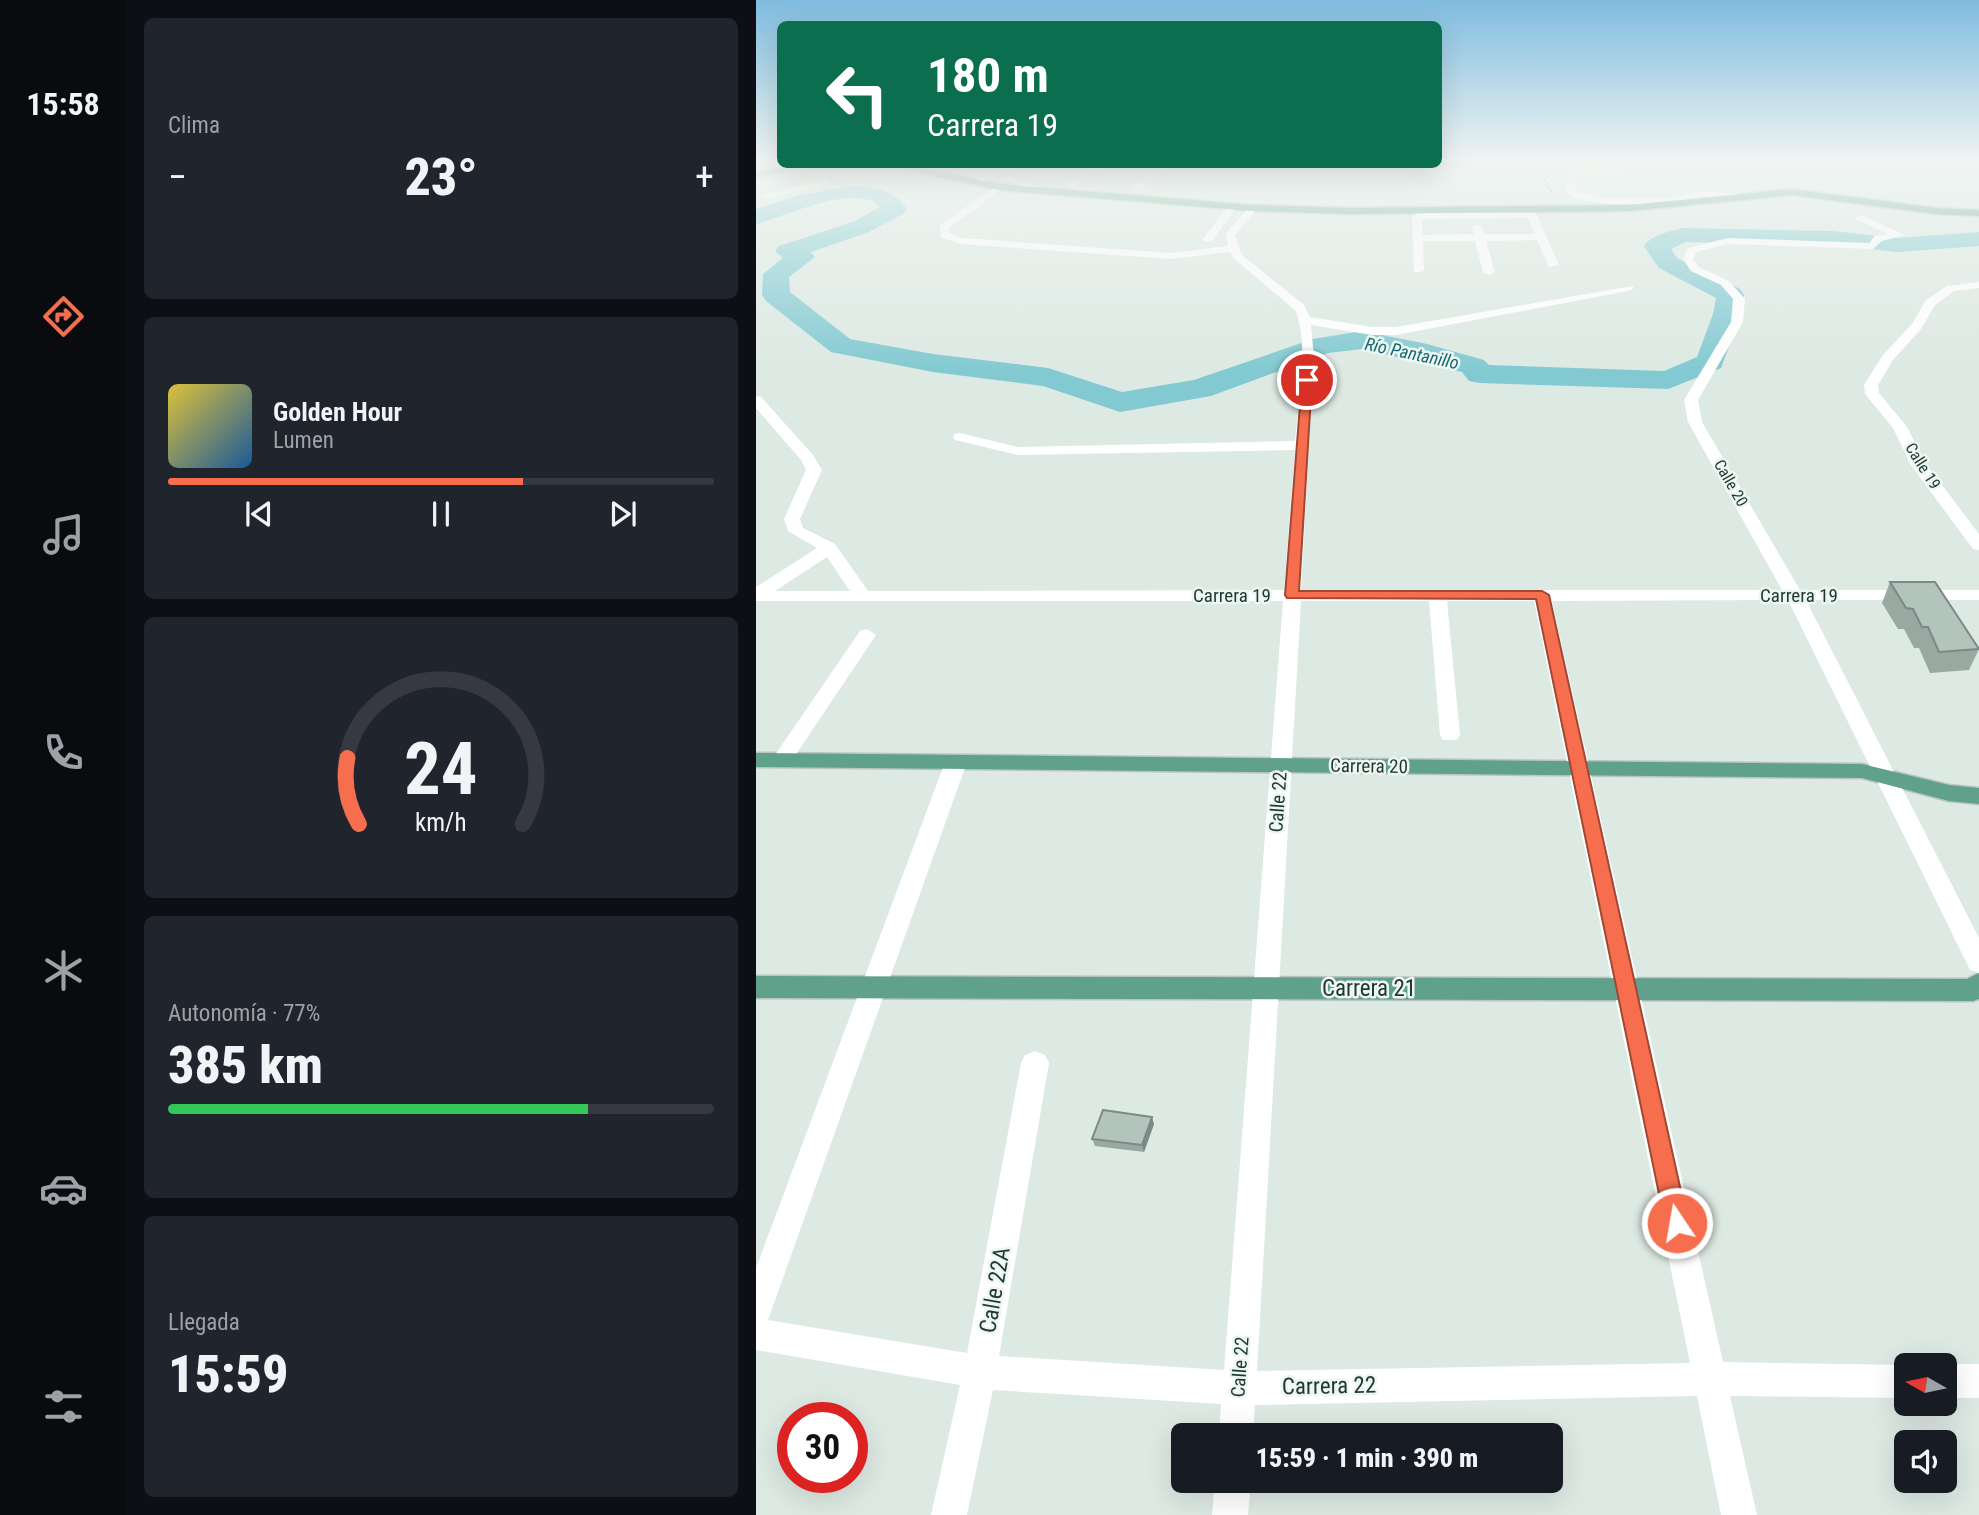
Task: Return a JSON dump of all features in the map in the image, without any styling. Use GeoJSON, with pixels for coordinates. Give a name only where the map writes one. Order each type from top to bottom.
{"type":"FeatureCollection","features":[{"type":"Feature","properties":{"kind":"main road","name":"Carrera 20"},"geometry":{"type":"LineString","coordinates":[[756,760],[1862,771],[1884,774],[1939,793],[1979,796]]}},
{"type":"Feature","properties":{"kind":"main road","name":"Carrera 21"},"geometry":{"type":"LineString","coordinates":[[756,987],[1973,990],[1979,984]]}},
{"type":"Feature","properties":{"kind":"street"},"geometry":{"type":"LineString","coordinates":[[944,232],[944,235],[960,241],[1171,256],[1235,253]]}},
{"type":"Feature","properties":{"kind":"street"},"geometry":{"type":"LineString","coordinates":[[1208,239],[1213,232]]}},
{"type":"Feature","properties":{"kind":"street"},"geometry":{"type":"LineString","coordinates":[[1233,232],[1230,235],[1235,253],[1300,309],[1305,324],[1396,331],[1628,288]]}},
{"type":"Feature","properties":{"kind":"street"},"geometry":{"type":"LineString","coordinates":[[1416,232],[1418,271]]}},
{"type":"Feature","properties":{"kind":"street"},"geometry":{"type":"LineString","coordinates":[[1478,232],[1489,272]]}},
{"type":"Feature","properties":{"kind":"street"},"geometry":{"type":"LineString","coordinates":[[1537,232],[1553,265]]}},
{"type":"Feature","properties":{"kind":"street","name":"Calle 20"},"geometry":{"type":"LineString","coordinates":[[1894,232],[1900,235],[1876,242],[1728,241],[1692,250],[1688,259],[1695,269],[1726,283],[1739,299],[1737,322],[1691,400],[1695,422],[1794,595],[1979,963]]}},
{"type":"Feature","properties":{"kind":"street"},"geometry":{"type":"LineString","coordinates":[[1416,238],[1539,237]]}},
{"type":"Feature","properties":{"kind":"street"},"geometry":{"type":"LineString","coordinates":[[1127,245],[1174,247],[1171,256]]}},
{"type":"Feature","properties":{"kind":"street","name":"Calle 19"},"geometry":{"type":"LineString","coordinates":[[1979,285],[1951,288],[1930,303],[1917,326],[1888,358],[1871,385],[1872,394],[1899,426],[1919,465],[1979,545]]}},
{"type":"Feature","properties":{"kind":"street","name":"Calle 22"},"geometry":{"type":"LineString","coordinates":[[1237,1423],[1308,359],[1305,324]]}},
{"type":"Feature","properties":{"kind":"street"},"geometry":{"type":"LineString","coordinates":[[756,400],[808,458],[814,470],[792,519],[796,531],[829,548],[863,596]]}},
{"type":"Feature","properties":{"kind":"street"},"geometry":{"type":"LineString","coordinates":[[756,430],[776,424]]}},
{"type":"Feature","properties":{"kind":"street"},"geometry":{"type":"LineString","coordinates":[[960,437],[1018,451],[1302,445]]}},
{"type":"Feature","properties":{"kind":"street"},"geometry":{"type":"LineString","coordinates":[[756,596],[829,548]]}},
{"type":"Feature","properties":{"kind":"street"},"geometry":{"type":"LineString","coordinates":[[1542,595],[1739,1515]]}},
{"type":"Feature","properties":{"kind":"street","name":"Carrera 19"},"geometry":{"type":"LineString","coordinates":[[756,596],[1979,596]]}},
{"type":"Feature","properties":{"kind":"street"},"geometry":{"type":"LineString","coordinates":[[1438,596],[1450,735]]}},
{"type":"Feature","properties":{"kind":"street"},"geometry":{"type":"LineString","coordinates":[[782,760],[867,635]]}},
{"type":"Feature","properties":{"kind":"street"},"geometry":{"type":"LineString","coordinates":[[756,1311],[956,762]]}},
{"type":"Feature","properties":{"kind":"street","name":"Calle 22A"},"geometry":{"type":"LineString","coordinates":[[949,1515],[980,1372],[1035,1063]]}},
{"type":"Feature","properties":{"kind":"street","name":"Carrera 22"},"geometry":{"type":"LineString","coordinates":[[756,1335],[980,1372],[1239,1388],[1710,1378],[1894,1381]]}},
{"type":"Feature","properties":{"kind":"street"},"geometry":{"type":"LineString","coordinates":[[1957,1381],[1979,1381]]}},
{"type":"Feature","properties":{"kind":"street"},"geometry":{"type":"LineString","coordinates":[[1230,1515],[1232,1493]]}},
{"type":"Feature","properties":{"kind":"building"},"geometry":{"type":"Polygon","coordinates":[[[1890,582],[1935,582],[1979,649],[1939,652],[1928,627],[1922,627],[1913,609],[1906,608],[1890,582]]]}},
{"type":"Feature","properties":{"kind":"building"},"geometry":{"type":"Polygon","coordinates":[[[1103,1110],[1152,1117],[1142,1145],[1092,1139],[1103,1110]]]}},
{"type":"Feature","properties":{"kind":"waterway","name":"Río Pantanillo"},"geometry":{"type":"LineString","coordinates":[[847,232],[788,251],[802,257],[776,274],[776,295],[841,346],[933,363],[1048,377],[1120,402],[1200,389],[1323,345],[1362,340],[1427,353],[1473,366],[1480,374],[1668,380],[1710,362],[1727,314],[1730,295],[1668,263],[1656,246],[1683,235],[1833,238],[1898,245],[1979,239]]}},
{"type":"Feature","properties":{"kind":"route"},"geometry":{"type":"LineString","coordinates":[[1307,380],[1292,595],[1542,595],[1677,1223]]}}]}
